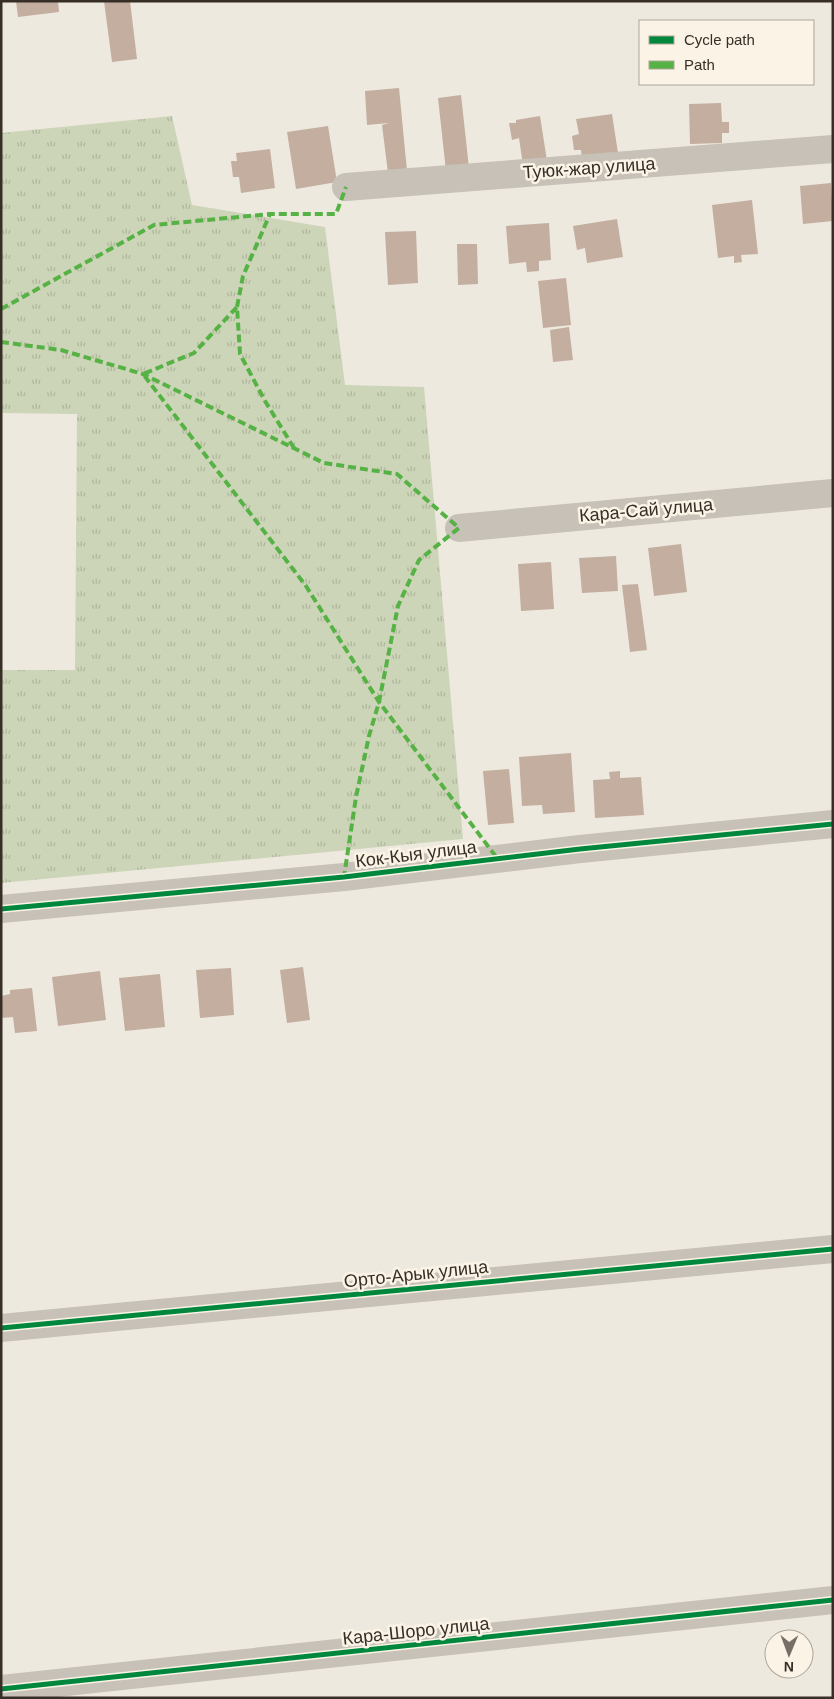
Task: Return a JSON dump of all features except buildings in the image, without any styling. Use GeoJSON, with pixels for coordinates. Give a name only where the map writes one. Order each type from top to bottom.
{"type":"FeatureCollection","features":[{"type":"Feature","properties":{"kind":"street","name":"Туюк-жар улица"},"geometry":{"type":"LineString","coordinates":[[346,187],[833,150]]}},
{"type":"Feature","properties":{"kind":"street","name":"Кара-Сай улица"},"geometry":{"type":"LineString","coordinates":[[459,528],[833,493]]}},
{"type":"Feature","properties":{"kind":"street","name":"Кок-Кыя улица"},"geometry":{"type":"LineString","coordinates":[[1,909],[344,877],[580,849],[833,824]]}},
{"type":"Feature","properties":{"kind":"street","name":"Орто-Арык улица"},"geometry":{"type":"LineString","coordinates":[[1,1328],[833,1250]]}},
{"type":"Feature","properties":{"kind":"street","name":"Кара-Шоро улица"},"geometry":{"type":"LineString","coordinates":[[1,1690],[833,1600]]}},
{"type":"Feature","properties":{"kind":"green space"},"geometry":{"type":"Polygon","coordinates":[[[172,116],[192,205],[325,227],[345,385],[424,387],[463,839],[1,883],[1,670],[75,670],[77,414],[1,413],[1,133],[172,116]]]}},
{"type":"Feature","properties":{"kind":"marked path"},"geometry":{"type":"LineString","coordinates":[[237,307],[243,276],[270,214],[336,214],[346,187]]}},
{"type":"Feature","properties":{"kind":"marked path"},"geometry":{"type":"LineString","coordinates":[[1,309],[154,225],[270,214]]}},
{"type":"Feature","properties":{"kind":"marked path"},"geometry":{"type":"LineString","coordinates":[[294,448],[265,401],[240,354],[237,307],[194,353],[143,374],[306,586],[379,702],[497,858]]}},
{"type":"Feature","properties":{"kind":"marked path"},"geometry":{"type":"LineString","coordinates":[[1,342],[61,350],[143,374],[324,463],[397,474],[459,528],[419,560],[398,606],[379,702],[369,736],[356,797],[344,877]]}},
{"type":"Feature","properties":{"kind":"cycle path"},"geometry":{"type":"LineString","coordinates":[[1,909],[344,877],[580,849],[833,824]]}},
{"type":"Feature","properties":{"kind":"cycle path"},"geometry":{"type":"LineString","coordinates":[[1,1328],[833,1249]]}},
{"type":"Feature","properties":{"kind":"cycle path"},"geometry":{"type":"LineString","coordinates":[[1,1689],[833,1600]]}}]}
